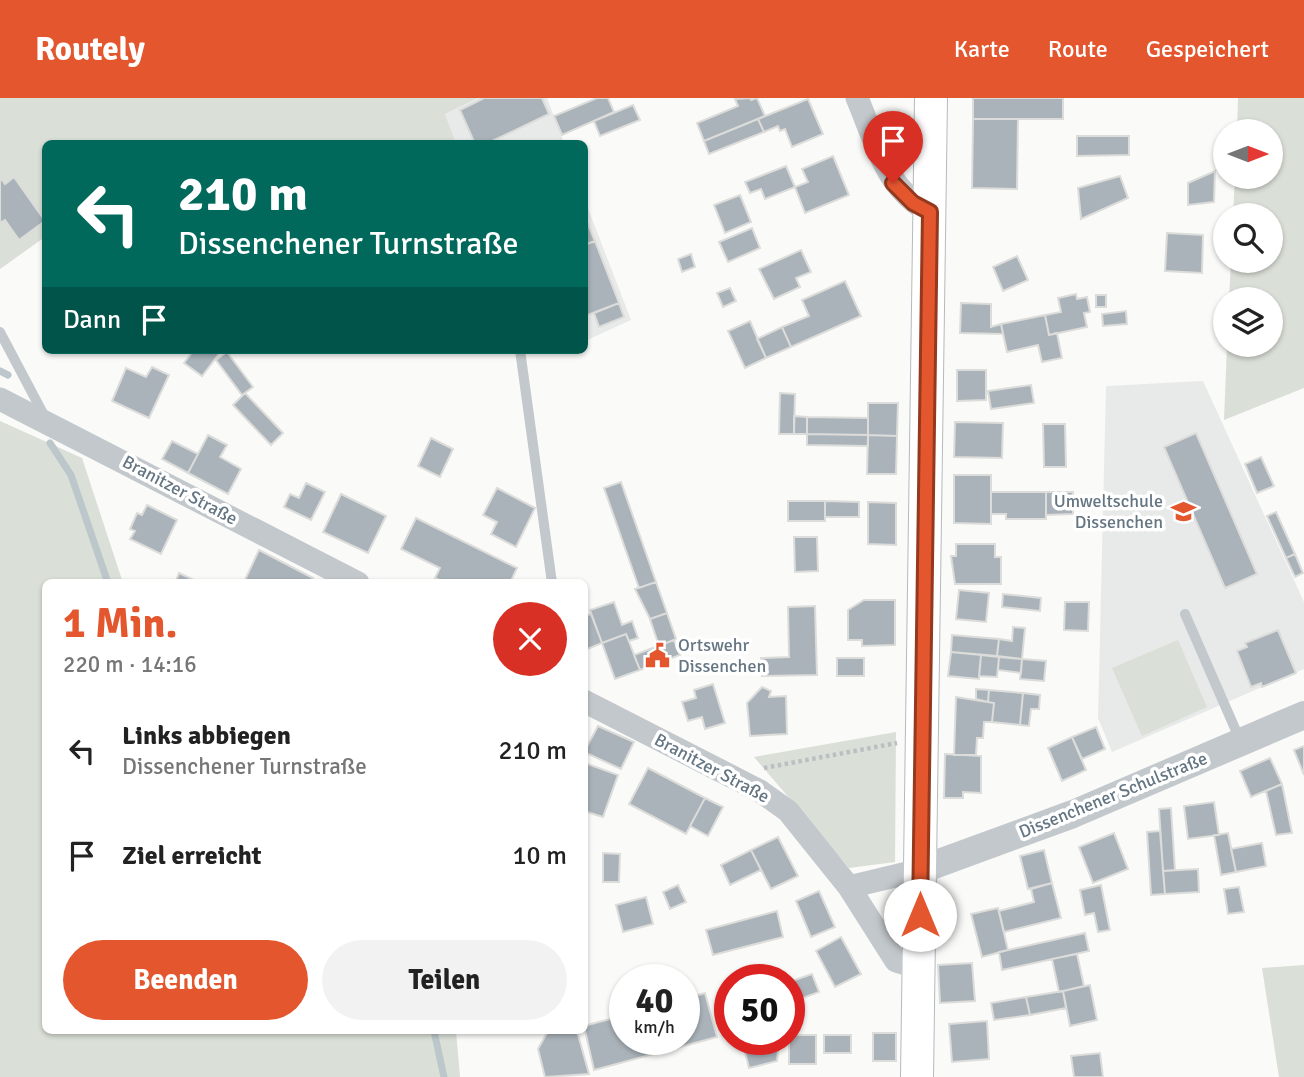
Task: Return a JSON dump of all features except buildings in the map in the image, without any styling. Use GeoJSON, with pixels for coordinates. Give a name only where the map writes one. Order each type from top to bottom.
{"type":"FeatureCollection","features":[{"type":"Feature","properties":{"kind":"main road"},"geometry":{"type":"LineString","coordinates":[[917,1077],[931,98]]}},
{"type":"Feature","properties":{"kind":"street"},"geometry":{"type":"LineString","coordinates":[[857,98],[893,183],[913,203],[930,212]]}},
{"type":"Feature","properties":{"kind":"street","name":"Branitzer Straße"},"geometry":{"type":"LineString","coordinates":[[0,399],[46,420],[350,579]]}},
{"type":"Feature","properties":{"kind":"street","name":"Branitzer Straße"},"geometry":{"type":"LineString","coordinates":[[588,698],[760,791],[788,811],[849,887],[896,961],[906,964],[920,961]]}},
{"type":"Feature","properties":{"kind":"street","name":"Dissenchener Schulstraße"},"geometry":{"type":"LineString","coordinates":[[920,870],[1073,814],[1304,715]]}},
{"type":"Feature","properties":{"kind":"street"},"geometry":{"type":"LineString","coordinates":[[849,887],[920,870]]}},
{"type":"Feature","properties":{"kind":"lane"},"geometry":{"type":"LineString","coordinates":[[0,332],[46,420]]}},
{"type":"Feature","properties":{"kind":"lane"},"geometry":{"type":"LineString","coordinates":[[521,354],[551,579]]}},
{"type":"Feature","properties":{"kind":"lane"},"geometry":{"type":"LineString","coordinates":[[1185,614],[1241,742]]}},
{"type":"Feature","properties":{"kind":"path"},"geometry":{"type":"LineString","coordinates":[[729,775],[905,742]]}},
{"type":"Feature","properties":{"kind":"shaded area"},"geometry":{"type":"Polygon","coordinates":[[[0,98],[478,98],[445,114],[455,140],[42,140],[42,239],[0,269],[0,98]]]}},
{"type":"Feature","properties":{"kind":"shaded area"},"geometry":{"type":"Polygon","coordinates":[[[478,98],[547,98],[563,140],[455,140],[445,114],[478,98]]]}},
{"type":"Feature","properties":{"kind":"shaded area"},"geometry":{"type":"Polygon","coordinates":[[[1238,98],[1304,98],[1304,388],[1224,420],[1227,357],[1283,357],[1283,287],[1230,287],[1230,273],[1283,273],[1283,203],[1234,203],[1234,189],[1283,189],[1283,119],[1237,119],[1238,98]]]}},
{"type":"Feature","properties":{"kind":"shaded area"},"geometry":{"type":"Polygon","coordinates":[[[588,208],[631,320],[588,340],[588,208]]]}},
{"type":"Feature","properties":{"kind":"shaded area","name":"Umweltschule Dissenchen"},"geometry":{"type":"Polygon","coordinates":[[[1203,381],[1304,602],[1304,669],[1112,752],[1098,718],[1106,386],[1203,381]]]}},
{"type":"Feature","properties":{"kind":"shaded area"},"geometry":{"type":"Polygon","coordinates":[[[0,421],[82,458],[122,579],[42,579],[42,1034],[456,1034],[460,1077],[0,1077],[0,421]]]}},
{"type":"Feature","properties":{"kind":"shaded area"},"geometry":{"type":"Polygon","coordinates":[[[1178,640],[1207,707],[1142,736],[1112,668],[1178,640]]]}},
{"type":"Feature","properties":{"kind":"shaded area"},"geometry":{"type":"Polygon","coordinates":[[[896,732],[895,862],[849,868],[754,757],[896,732]]]}},
{"type":"Feature","properties":{"kind":"shaded area"},"geometry":{"type":"Polygon","coordinates":[[[1304,965],[1304,1077],[1279,1077],[1262,968],[1304,965]]]}},
{"type":"Feature","properties":{"kind":"waterway"},"geometry":{"type":"LineString","coordinates":[[0,371],[8,375]]}},
{"type":"Feature","properties":{"kind":"waterway"},"geometry":{"type":"LineString","coordinates":[[50,443],[71,475],[107,579]]}},
{"type":"Feature","properties":{"kind":"waterway"},"geometry":{"type":"LineString","coordinates":[[435,1034],[444,1077]]}},
{"type":"Feature","properties":{"kind":"place","name":"Umweltschule Dissenchen"},"geometry":{"type":"Point","coordinates":[1183,511]}},
{"type":"Feature","properties":{"kind":"place","name":"Ortswehr Dissenchen"},"geometry":{"type":"Point","coordinates":[658,655]}},
{"type":"Feature","properties":{"kind":"route"},"geometry":{"type":"LineString","coordinates":[[893,183],[913,203],[930,212],[922,622],[920,915]]}}]}
